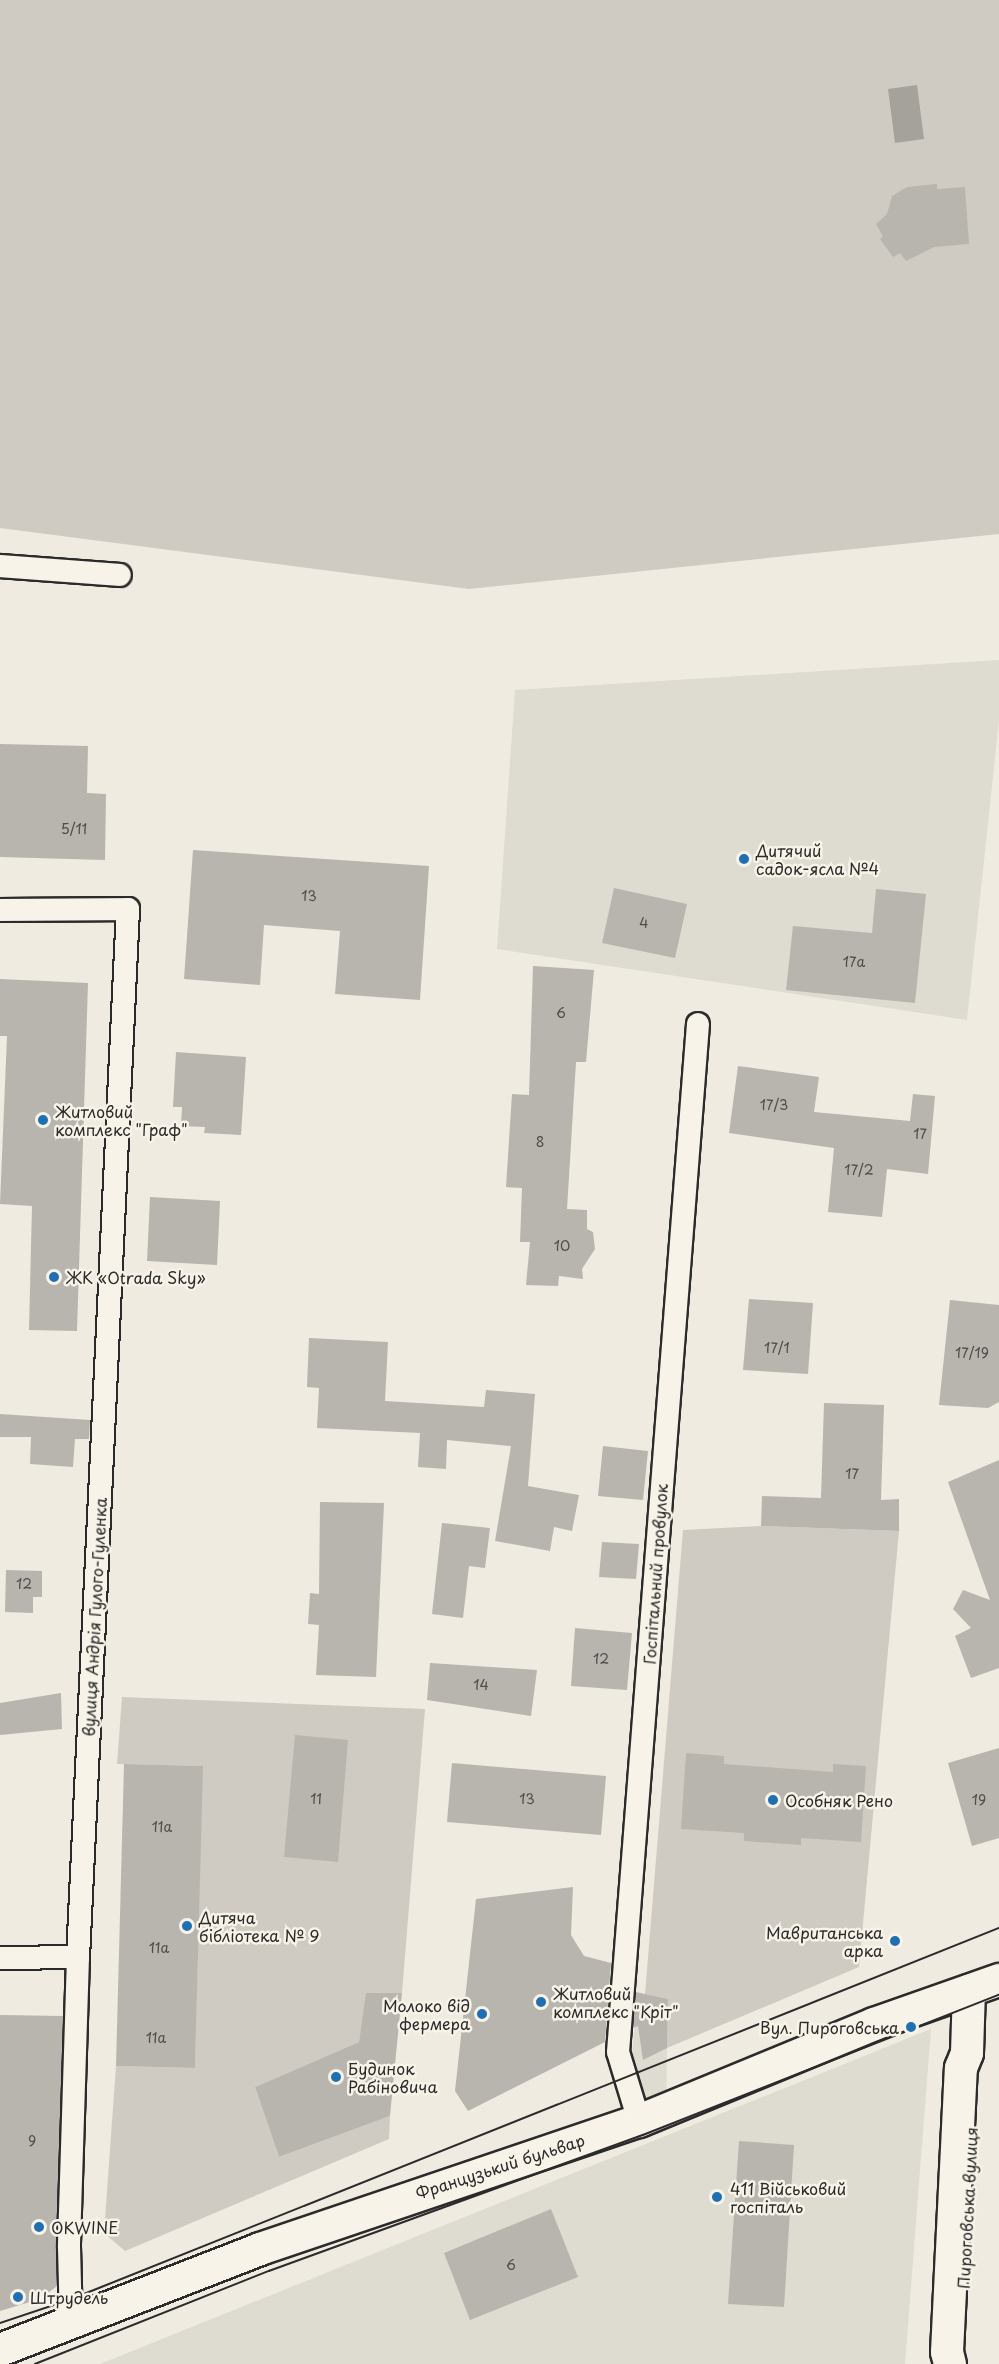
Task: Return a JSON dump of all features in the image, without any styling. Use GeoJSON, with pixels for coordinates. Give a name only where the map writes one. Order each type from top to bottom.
{"type":"FeatureCollection","features":[{"type":"Feature","properties":{"kind":"street"},"geometry":{"type":"LineString","coordinates":[[0,566],[120,575]]}},
{"type":"Feature","properties":{"kind":"street","name":"вулиця Андрія Гулого-Гуленка"},"geometry":{"type":"LineString","coordinates":[[0,910],[128,909],[78,1957],[69,2247],[71,2325]]}},
{"type":"Feature","properties":{"kind":"street","name":"Госпітальний провулок"},"geometry":{"type":"LineString","coordinates":[[639,2121],[618,2052],[698,1024]]}},
{"type":"Feature","properties":{"kind":"street"},"geometry":{"type":"LineString","coordinates":[[0,1958],[78,1957]]}},
{"type":"Feature","properties":{"kind":"street","name":"Французький бульвар"},"geometry":{"type":"LineString","coordinates":[[0,2350],[71,2325],[260,2249],[639,2121],[874,2024],[999,1980]]}},
{"type":"Feature","properties":{"kind":"street","name":"Пироговська вулиця"},"geometry":{"type":"LineString","coordinates":[[950,2364],[947,2352],[961,2068],[967,2053],[969,1991]]}},
{"type":"Feature","properties":{"kind":"street","name":"Пироговська вулиця"},"geometry":{"type":"LineString","coordinates":[[956,2364],[960,2353],[974,2068],[967,2053]]}},
{"type":"Feature","properties":{"kind":"shaded area"},"geometry":{"type":"Polygon","coordinates":[[[0,0],[999,0],[999,534],[469,589],[0,528],[0,0]]]}},
{"type":"Feature","properties":{"kind":"shaded area"},"geometry":{"type":"Polygon","coordinates":[[[917,85],[924,139],[895,143],[888,89],[917,85]]]}},
{"type":"Feature","properties":{"kind":"shaded area","name":"Дитячий садок-ясла №4"},"geometry":{"type":"Polygon","coordinates":[[[999,660],[999,720],[967,1020],[497,949],[515,690],[999,660]]]}},
{"type":"Feature","properties":{"kind":"shaded area"},"geometry":{"type":"Polygon","coordinates":[[[761,1526],[899,1531],[859,1967],[667,2048],[668,1999],[645,1994],[683,1530],[761,1526]]]}},
{"type":"Feature","properties":{"kind":"shaded area"},"geometry":{"type":"Polygon","coordinates":[[[122,1697],[425,1709],[402,1993],[367,1993],[359,2042],[255,2087],[279,2157],[390,2116],[389,2139],[125,2251],[104,2233],[116,2066],[195,2068],[202,1766],[117,1764],[122,1697]]]}},
{"type":"Feature","properties":{"kind":"shaded area"},"geometry":{"type":"Polygon","coordinates":[[[638,1993],[668,1999],[666,2106],[640,2118],[632,2054],[638,1993]]]}},
{"type":"Feature","properties":{"kind":"shaded area","name":"411 Військовий госпіталь"},"geometry":{"type":"Polygon","coordinates":[[[931,2029],[905,2364],[100,2364],[931,2029]]]}},
{"type":"Feature","properties":{"kind":"building"},"geometry":{"type":"Polygon","coordinates":[[[937,184],[937,189],[965,187],[969,244],[934,247],[906,261],[900,253],[893,257],[880,239],[883,236],[876,224],[887,214],[892,196],[907,187],[937,184]]]}},
{"type":"Feature","properties":{"kind":"building"},"geometry":{"type":"Polygon","coordinates":[[[0,744],[88,746],[87,793],[106,794],[105,860],[0,857],[0,744]]]}},
{"type":"Feature","properties":{"kind":"building"},"geometry":{"type":"Polygon","coordinates":[[[193,850],[429,866],[420,1000],[335,994],[340,931],[264,925],[260,985],[184,979],[193,850]]]}},
{"type":"Feature","properties":{"kind":"building"},"geometry":{"type":"Polygon","coordinates":[[[614,888],[687,904],[675,958],[602,943],[614,888]]]}},
{"type":"Feature","properties":{"kind":"building"},"geometry":{"type":"Polygon","coordinates":[[[876,889],[926,894],[915,1003],[786,990],[793,926],[872,933],[876,889]]]}},
{"type":"Feature","properties":{"kind":"building"},"geometry":{"type":"Polygon","coordinates":[[[533,966],[594,970],[586,1062],[576,1062],[567,1209],[587,1210],[587,1229],[593,1232],[595,1249],[582,1269],[583,1279],[559,1276],[558,1286],[526,1285],[530,1242],[520,1242],[522,1188],[506,1187],[512,1094],[529,1095],[533,966]]]}},
{"type":"Feature","properties":{"kind":"building","name":"Житловий комплекс \"Граф\""},"geometry":{"type":"Polygon","coordinates":[[[0,979],[88,983],[77,1331],[29,1330],[32,1206],[0,1204],[7,1036],[0,1036],[0,979]]]}},
{"type":"Feature","properties":{"kind":"building"},"geometry":{"type":"Polygon","coordinates":[[[176,1052],[246,1057],[241,1135],[204,1133],[205,1127],[181,1126],[182,1107],[173,1107],[176,1052]]]}},
{"type":"Feature","properties":{"kind":"building"},"geometry":{"type":"Polygon","coordinates":[[[738,1066],[819,1077],[814,1112],[910,1121],[913,1094],[935,1096],[928,1174],[887,1169],[882,1217],[828,1212],[834,1148],[729,1133],[738,1066]]]}},
{"type":"Feature","properties":{"kind":"building"},"geometry":{"type":"Polygon","coordinates":[[[150,1197],[220,1201],[217,1265],[147,1261],[150,1197]]]}},
{"type":"Feature","properties":{"kind":"building"},"geometry":{"type":"Polygon","coordinates":[[[749,1299],[813,1303],[808,1374],[743,1370],[749,1299]]]}},
{"type":"Feature","properties":{"kind":"building"},"geometry":{"type":"Polygon","coordinates":[[[950,1300],[999,1305],[999,1402],[988,1408],[939,1405],[950,1300]]]}},
{"type":"Feature","properties":{"kind":"building"},"geometry":{"type":"Polygon","coordinates":[[[309,1338],[388,1342],[385,1401],[484,1407],[486,1390],[535,1394],[528,1486],[579,1495],[572,1531],[554,1527],[550,1551],[495,1541],[511,1446],[447,1440],[446,1469],[418,1467],[420,1433],[317,1428],[319,1388],[307,1387],[309,1338]]]}},
{"type":"Feature","properties":{"kind":"building"},"geometry":{"type":"Polygon","coordinates":[[[824,1403],[884,1405],[881,1500],[899,1499],[899,1531],[761,1526],[762,1496],[821,1498],[824,1403]]]}},
{"type":"Feature","properties":{"kind":"building"},"geometry":{"type":"Polygon","coordinates":[[[0,1414],[90,1420],[89,1439],[75,1439],[73,1467],[30,1464],[31,1437],[0,1437],[0,1414]]]}},
{"type":"Feature","properties":{"kind":"building"},"geometry":{"type":"Polygon","coordinates":[[[603,1446],[648,1451],[643,1500],[598,1496],[603,1446]]]}},
{"type":"Feature","properties":{"kind":"building"},"geometry":{"type":"Polygon","coordinates":[[[999,1460],[999,1668],[971,1678],[955,1636],[971,1628],[953,1609],[963,1590],[990,1600],[948,1482],[999,1460]]]}},
{"type":"Feature","properties":{"kind":"building"},"geometry":{"type":"Polygon","coordinates":[[[320,1502],[384,1503],[376,1677],[316,1675],[319,1625],[308,1624],[310,1593],[319,1594],[320,1502]]]}},
{"type":"Feature","properties":{"kind":"building"},"geometry":{"type":"Polygon","coordinates":[[[442,1523],[490,1528],[485,1568],[469,1566],[463,1618],[432,1614],[442,1523]]]}},
{"type":"Feature","properties":{"kind":"building"},"geometry":{"type":"Polygon","coordinates":[[[602,1542],[639,1544],[636,1579],[599,1577],[602,1542]]]}},
{"type":"Feature","properties":{"kind":"building"},"geometry":{"type":"Polygon","coordinates":[[[6,1570],[42,1571],[42,1597],[33,1597],[33,1613],[5,1612],[6,1570]]]}},
{"type":"Feature","properties":{"kind":"building"},"geometry":{"type":"Polygon","coordinates":[[[575,1628],[632,1633],[627,1690],[571,1686],[575,1628]]]}},
{"type":"Feature","properties":{"kind":"building"},"geometry":{"type":"Polygon","coordinates":[[[430,1663],[537,1670],[531,1716],[427,1700],[430,1663]]]}},
{"type":"Feature","properties":{"kind":"building"},"geometry":{"type":"Polygon","coordinates":[[[61,1693],[62,1729],[0,1735],[0,1703],[61,1693]]]}},
{"type":"Feature","properties":{"kind":"building"},"geometry":{"type":"Polygon","coordinates":[[[295,1735],[348,1740],[338,1862],[284,1857],[295,1735]]]}},
{"type":"Feature","properties":{"kind":"building"},"geometry":{"type":"Polygon","coordinates":[[[999,1748],[999,1838],[972,1846],[948,1763],[999,1748]]]}},
{"type":"Feature","properties":{"kind":"building","name":"Особняк Рено"},"geometry":{"type":"Polygon","coordinates":[[[686,1753],[724,1756],[724,1764],[833,1772],[833,1764],[866,1766],[861,1842],[801,1838],[801,1845],[744,1841],[744,1833],[681,1829],[686,1753]]]}},
{"type":"Feature","properties":{"kind":"building"},"geometry":{"type":"Polygon","coordinates":[[[452,1763],[606,1776],[601,1835],[447,1822],[452,1763]]]}},
{"type":"Feature","properties":{"kind":"building"},"geometry":{"type":"Polygon","coordinates":[[[124,1764],[203,1766],[195,2068],[116,2066],[124,1764]]]}},
{"type":"Feature","properties":{"kind":"building","name":"Житловий комплекс \"Кріт\""},"geometry":{"type":"Polygon","coordinates":[[[573,1887],[571,1935],[584,1956],[611,1963],[605,2042],[468,2111],[455,2091],[476,1899],[573,1887]]]}},
{"type":"Feature","properties":{"kind":"building"},"geometry":{"type":"Polygon","coordinates":[[[636,1992],[668,1999],[667,2048],[643,2060],[638,2026],[633,2028],[636,1992]]]}},
{"type":"Feature","properties":{"kind":"building","name":"Будинок Рабіновича"},"geometry":{"type":"Polygon","coordinates":[[[366,1993],[402,1993],[390,2116],[279,2157],[255,2087],[359,2042],[366,1993]]]}},
{"type":"Feature","properties":{"kind":"building"},"geometry":{"type":"Polygon","coordinates":[[[0,2015],[63,2016],[57,2286],[40,2299],[0,2311],[0,2015]]]}},
{"type":"Feature","properties":{"kind":"building"},"geometry":{"type":"Polygon","coordinates":[[[739,2141],[794,2145],[784,2307],[728,2304],[739,2141]]]}},
{"type":"Feature","properties":{"kind":"building"},"geometry":{"type":"Polygon","coordinates":[[[551,2209],[578,2277],[470,2320],[444,2253],[551,2209]]]}},
{"type":"Feature","properties":{"kind":"tram line"},"geometry":{"type":"LineString","coordinates":[[0,2323],[69,2300],[999,1928]]}},
{"type":"Feature","properties":{"kind":"tram line"},"geometry":{"type":"LineString","coordinates":[[35,2364],[269,2271],[643,2135],[999,1995]]}},
{"type":"Feature","properties":{"kind":"place","name":"Дитячий садок-ясла №4"},"geometry":{"type":"Point","coordinates":[744,859]}},
{"type":"Feature","properties":{"kind":"place","name":"Житловий комплекс \"Граф\""},"geometry":{"type":"Point","coordinates":[43,1120]}},
{"type":"Feature","properties":{"kind":"place","name":"ЖК «Otrada Sky»"},"geometry":{"type":"Point","coordinates":[54,1277]}},
{"type":"Feature","properties":{"kind":"place","name":"Особняк Рено"},"geometry":{"type":"Point","coordinates":[773,1800]}},
{"type":"Feature","properties":{"kind":"place","name":"Дитяча бібліотека № 9"},"geometry":{"type":"Point","coordinates":[187,1926]}},
{"type":"Feature","properties":{"kind":"place","name":"Мавританська арка"},"geometry":{"type":"Point","coordinates":[895,1941]}},
{"type":"Feature","properties":{"kind":"place","name":"Житловий комплекс \"Кріт\""},"geometry":{"type":"Point","coordinates":[541,2002]}},
{"type":"Feature","properties":{"kind":"place","name":"Молоко від фермера"},"geometry":{"type":"Point","coordinates":[482,2014]}},
{"type":"Feature","properties":{"kind":"place","name":"Вул. Пироговська"},"geometry":{"type":"Point","coordinates":[911,2027]}},
{"type":"Feature","properties":{"kind":"place","name":"Будинок Рабіновича"},"geometry":{"type":"Point","coordinates":[336,2077]}},
{"type":"Feature","properties":{"kind":"place","name":"411 Військовий госпіталь"},"geometry":{"type":"Point","coordinates":[717,2197]}},
{"type":"Feature","properties":{"kind":"place","name":"OKWINE"},"geometry":{"type":"Point","coordinates":[39,2227]}},
{"type":"Feature","properties":{"kind":"place","name":"Штрудель"},"geometry":{"type":"Point","coordinates":[18,2297]}}]}
